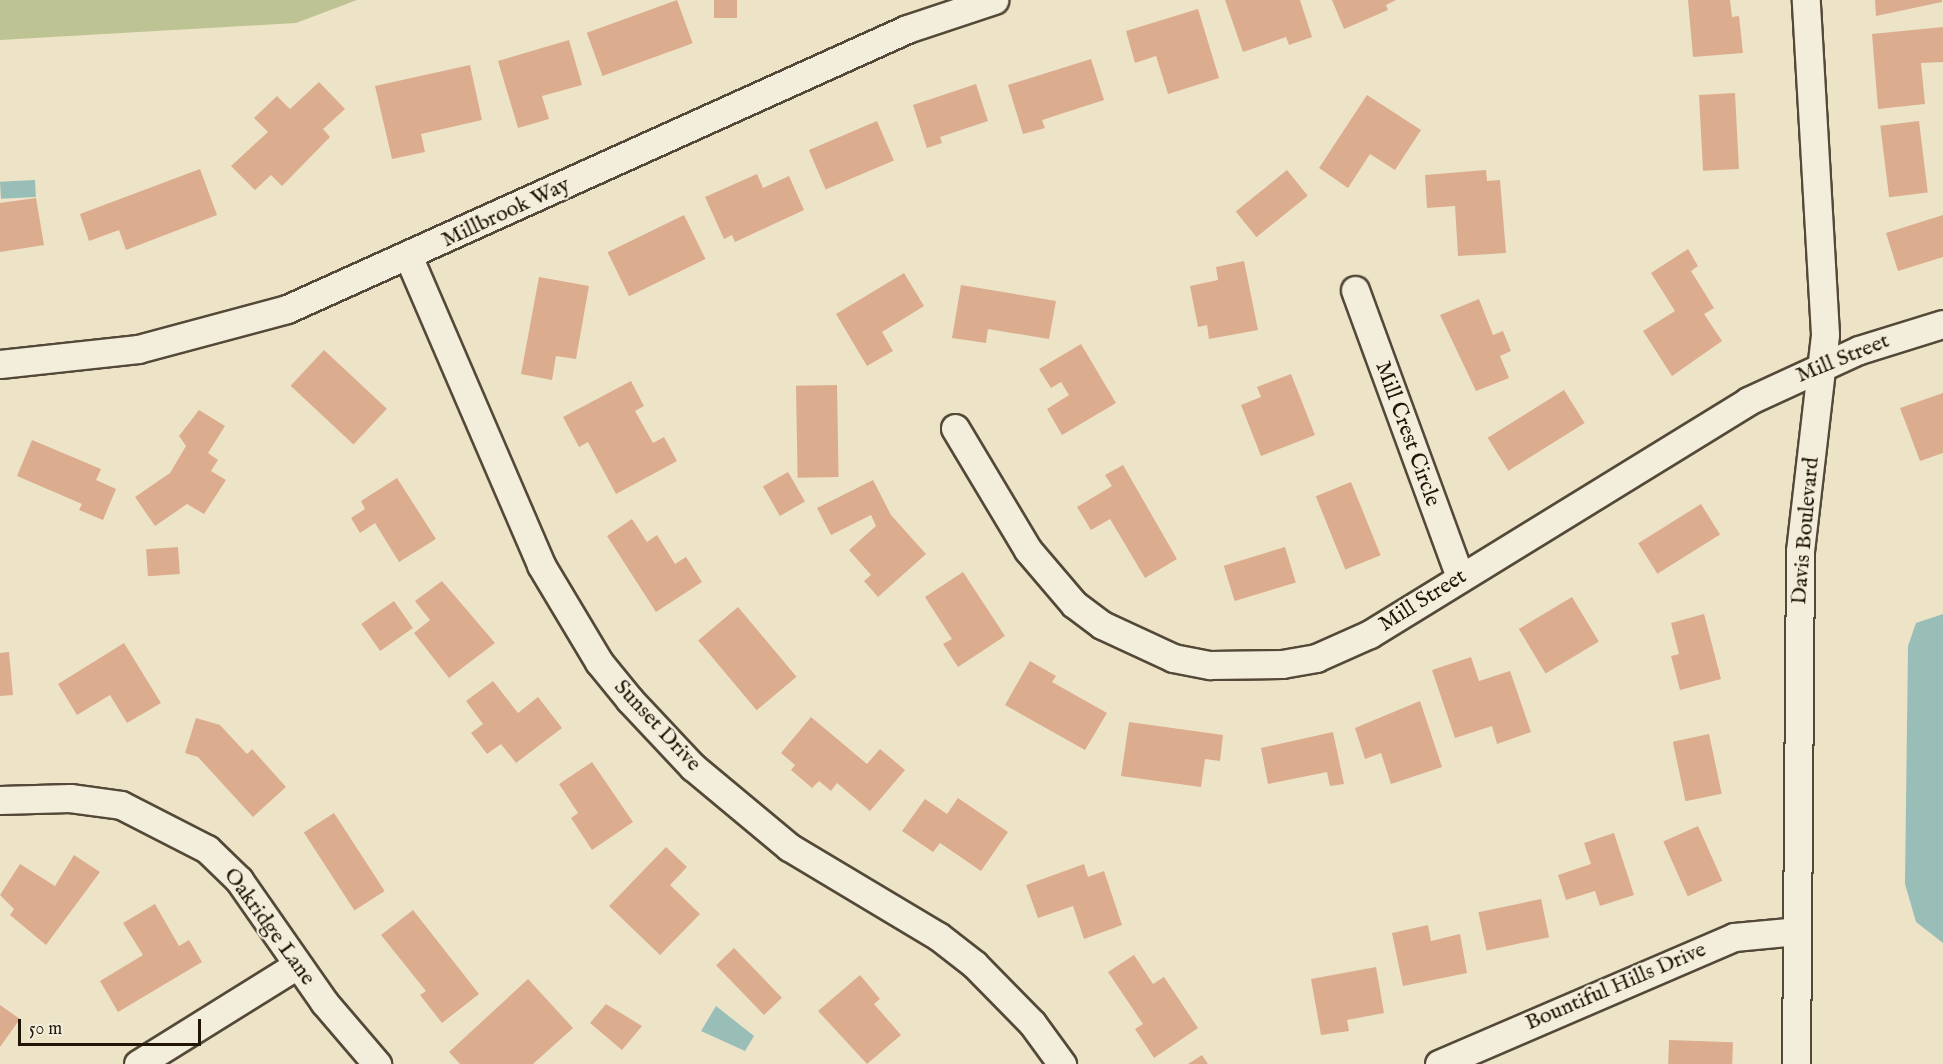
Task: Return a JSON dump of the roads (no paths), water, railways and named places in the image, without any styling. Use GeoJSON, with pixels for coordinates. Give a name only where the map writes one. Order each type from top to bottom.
{"type":"FeatureCollection","features":[{"type":"Feature","properties":{"kind":"street","name":"Millbrook Way"},"geometry":{"type":"LineString","coordinates":[[0,364],[138,349],[220,330],[334,292],[907,29],[994,0]]}},
{"type":"Feature","properties":{"kind":"street","name":"Davis Boulevard"},"geometry":{"type":"LineString","coordinates":[[1796,1064],[1800,551],[1823,364],[1806,0]]}},
{"type":"Feature","properties":{"kind":"street","name":"Sunset Drive"},"geometry":{"type":"LineString","coordinates":[[410,258],[541,565],[624,692],[693,767],[765,828],[975,964],[1032,1023],[1062,1064]]}},
{"type":"Feature","properties":{"kind":"street","name":"Mill Crest Circle"},"geometry":{"type":"LineString","coordinates":[[1355,290],[1460,578]]}},
{"type":"Feature","properties":{"kind":"street","name":"Mill Street"},"geometry":{"type":"LineString","coordinates":[[955,428],[990,493],[1049,579],[1102,625],[1173,658],[1245,666],[1316,658],[1370,634],[1748,401],[1823,364],[1943,324]]}},
{"type":"Feature","properties":{"kind":"street","name":"Oakridge Lane"},"geometry":{"type":"LineString","coordinates":[[0,800],[97,800],[167,824],[207,849],[239,880],[297,965],[377,1064]]}},
{"type":"Feature","properties":{"kind":"street","name":"Bountiful Hills Drive"},"geometry":{"type":"LineString","coordinates":[[1439,1064],[1734,937],[1797,931]]}},
{"type":"Feature","properties":{"kind":"street"},"geometry":{"type":"LineString","coordinates":[[138,1064],[297,965]]}},
{"type":"Feature","properties":{"kind":"water"},"geometry":{"type":"Polygon","coordinates":[[[35,180],[36,197],[1,199],[0,182],[35,180]]]}},
{"type":"Feature","properties":{"kind":"water"},"geometry":{"type":"Polygon","coordinates":[[[1943,614],[1943,943],[1916,922],[1905,884],[1908,646],[1916,623],[1943,614]]]}},
{"type":"Feature","properties":{"kind":"water"},"geometry":{"type":"Polygon","coordinates":[[[716,1006],[754,1036],[745,1051],[701,1031],[716,1006]]]}}]}
